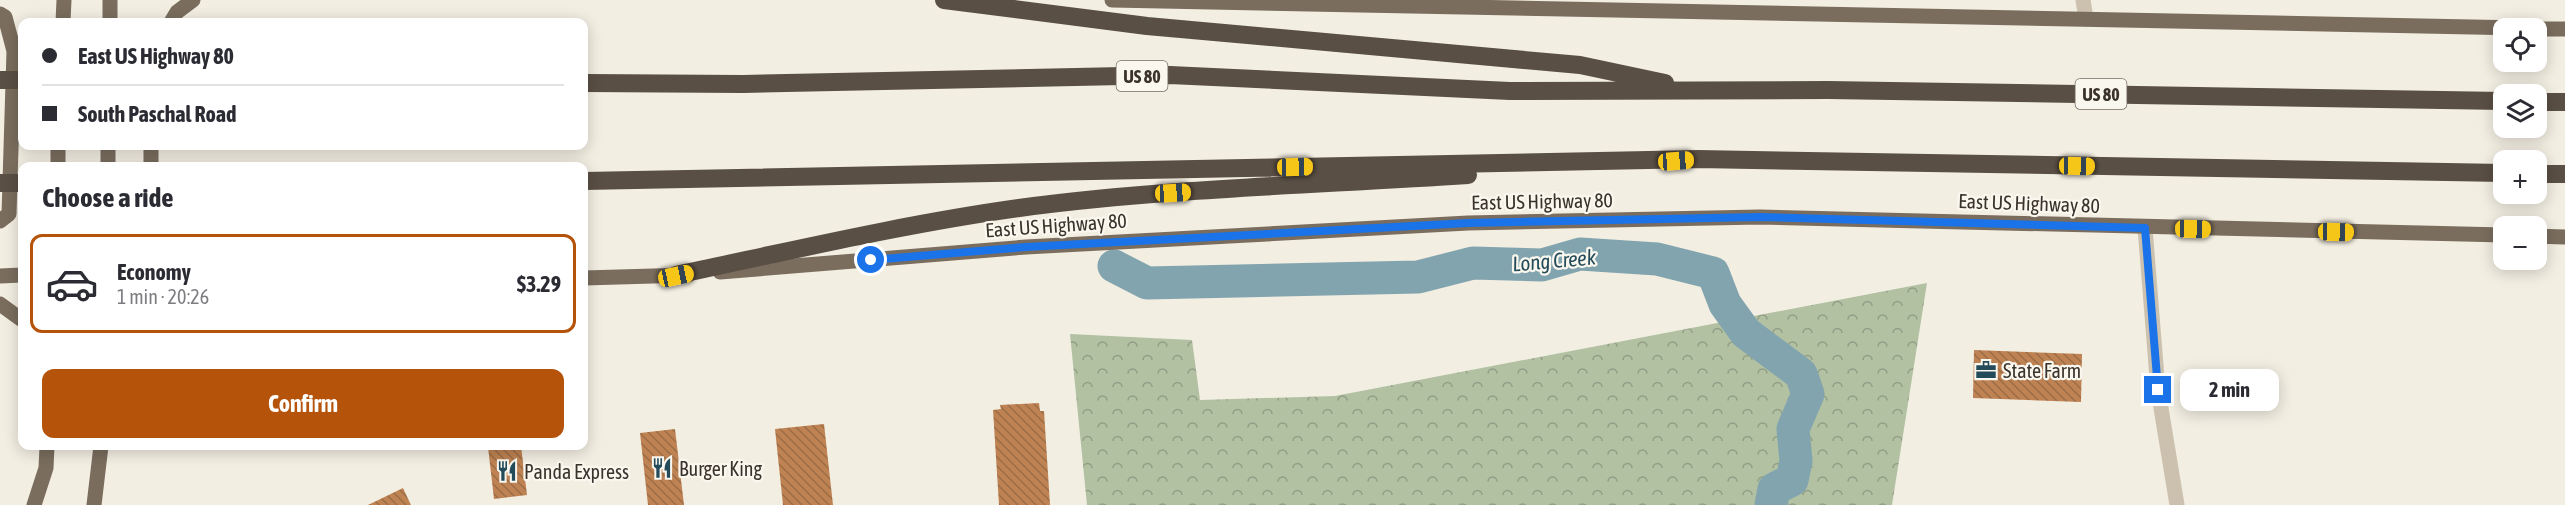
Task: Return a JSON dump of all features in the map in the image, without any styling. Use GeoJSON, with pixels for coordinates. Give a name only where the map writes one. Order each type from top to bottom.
{"type":"FeatureCollection","features":[{"type":"Feature","properties":{"kind":"highway"},"geometry":{"type":"LineString","coordinates":[[944,0],[1147,26],[1580,65],[1699,90]]}},
{"type":"Feature","properties":{"kind":"highway","name":"US 80"},"geometry":{"type":"LineString","coordinates":[[588,83],[743,84],[1170,75],[1510,91],[2026,93],[2493,101]]}},
{"type":"Feature","properties":{"kind":"highway"},"geometry":{"type":"LineString","coordinates":[[0,80],[18,80]]}},
{"type":"Feature","properties":{"kind":"highway"},"geometry":{"type":"LineString","coordinates":[[2547,102],[2565,102]]}},
{"type":"Feature","properties":{"kind":"highway"},"geometry":{"type":"LineString","coordinates":[[676,276],[909,226],[1020,208],[1149,195],[1698,159]]}},
{"type":"Feature","properties":{"kind":"highway"},"geometry":{"type":"LineString","coordinates":[[588,182],[1698,159],[2493,173]]}},
{"type":"Feature","properties":{"kind":"highway"},"geometry":{"type":"LineString","coordinates":[[2547,174],[2565,174]]}},
{"type":"Feature","properties":{"kind":"highway"},"geometry":{"type":"LineString","coordinates":[[0,183],[18,183]]}},
{"type":"Feature","properties":{"kind":"main road"},"geometry":{"type":"LineString","coordinates":[[63,18],[64,0]]}},
{"type":"Feature","properties":{"kind":"main road"},"geometry":{"type":"LineString","coordinates":[[110,18],[111,0]]}},
{"type":"Feature","properties":{"kind":"main road"},"geometry":{"type":"LineString","coordinates":[[173,18],[177,12],[193,0]]}},
{"type":"Feature","properties":{"kind":"main road"},"geometry":{"type":"LineString","coordinates":[[1112,0],[2493,27]]}},
{"type":"Feature","properties":{"kind":"main road"},"geometry":{"type":"LineString","coordinates":[[0,14],[5,17],[14,51],[9,214],[0,221]]}},
{"type":"Feature","properties":{"kind":"main road"},"geometry":{"type":"LineString","coordinates":[[2547,29],[2565,29]]}},
{"type":"Feature","properties":{"kind":"main road","name":"East US Highway 80"},"geometry":{"type":"LineString","coordinates":[[588,278],[676,276],[1026,247],[1468,223],[1760,217],[2493,235]]}},
{"type":"Feature","properties":{"kind":"main road"},"geometry":{"type":"LineString","coordinates":[[2547,236],[2565,237]]}},
{"type":"Feature","properties":{"kind":"main road"},"geometry":{"type":"LineString","coordinates":[[0,276],[18,275]]}},
{"type":"Feature","properties":{"kind":"main road"},"geometry":{"type":"LineString","coordinates":[[0,304],[18,317]]}},
{"type":"Feature","properties":{"kind":"main road"},"geometry":{"type":"LineString","coordinates":[[34,505],[46,468],[46,450]]}},
{"type":"Feature","properties":{"kind":"main road"},"geometry":{"type":"LineString","coordinates":[[94,505],[101,450]]}},
{"type":"Feature","properties":{"kind":"street"},"geometry":{"type":"LineString","coordinates":[[2083,0],[2086,19]]}},
{"type":"Feature","properties":{"kind":"street"},"geometry":{"type":"LineString","coordinates":[[2145,228],[2158,390],[2177,505]]}},
{"type":"Feature","properties":{"kind":"green space"},"geometry":{"type":"Polygon","coordinates":[[[1927,283],[1892,505],[1087,505],[1070,334],[1192,340],[1200,400],[1335,396],[1927,283]]]}},
{"type":"Feature","properties":{"kind":"building"},"geometry":{"type":"Polygon","coordinates":[[[1974,350],[2082,354],[2081,402],[1973,398],[1974,350]]]}},
{"type":"Feature","properties":{"kind":"building"},"geometry":{"type":"Polygon","coordinates":[[[1039,403],[1040,411],[1044,411],[1050,505],[999,505],[993,410],[1001,409],[1000,405],[1039,403]]]}},
{"type":"Feature","properties":{"kind":"building"},"geometry":{"type":"Polygon","coordinates":[[[824,424],[833,505],[783,505],[775,429],[824,424]]]}},
{"type":"Feature","properties":{"kind":"building","name":"Burger King"},"geometry":{"type":"Polygon","coordinates":[[[675,429],[684,505],[648,505],[640,433],[675,429]]]}},
{"type":"Feature","properties":{"kind":"building","name":"Panda Express"},"geometry":{"type":"Polygon","coordinates":[[[488,450],[521,450],[527,495],[494,499],[488,450]]]}},
{"type":"Feature","properties":{"kind":"building"},"geometry":{"type":"Polygon","coordinates":[[[403,488],[411,505],[368,505],[403,488]]]}},
{"type":"Feature","properties":{"kind":"waterway","name":"Long Creek"},"geometry":{"type":"LineString","coordinates":[[1114,266],[1147,283],[1418,277],[1473,263],[1542,265],[1580,254],[1657,259],[1713,273],[1725,304],[1746,333],[1801,374],[1808,394],[1793,429],[1796,461],[1792,480],[1774,489],[1771,505]]}},
{"type":"Feature","properties":{"kind":"place","name":"State Farm"},"geometry":{"type":"Point","coordinates":[1986,370]}},
{"type":"Feature","properties":{"kind":"place","name":"Burger King"},"geometry":{"type":"Point","coordinates":[662,468]}},
{"type":"Feature","properties":{"kind":"place","name":"Panda Express"},"geometry":{"type":"Point","coordinates":[507,471]}},
{"type":"Feature","properties":{"kind":"route"},"geometry":{"type":"LineString","coordinates":[[871,260],[1026,247],[1299,234],[1468,223],[1760,217],[2145,228],[2158,390]]}}]}
